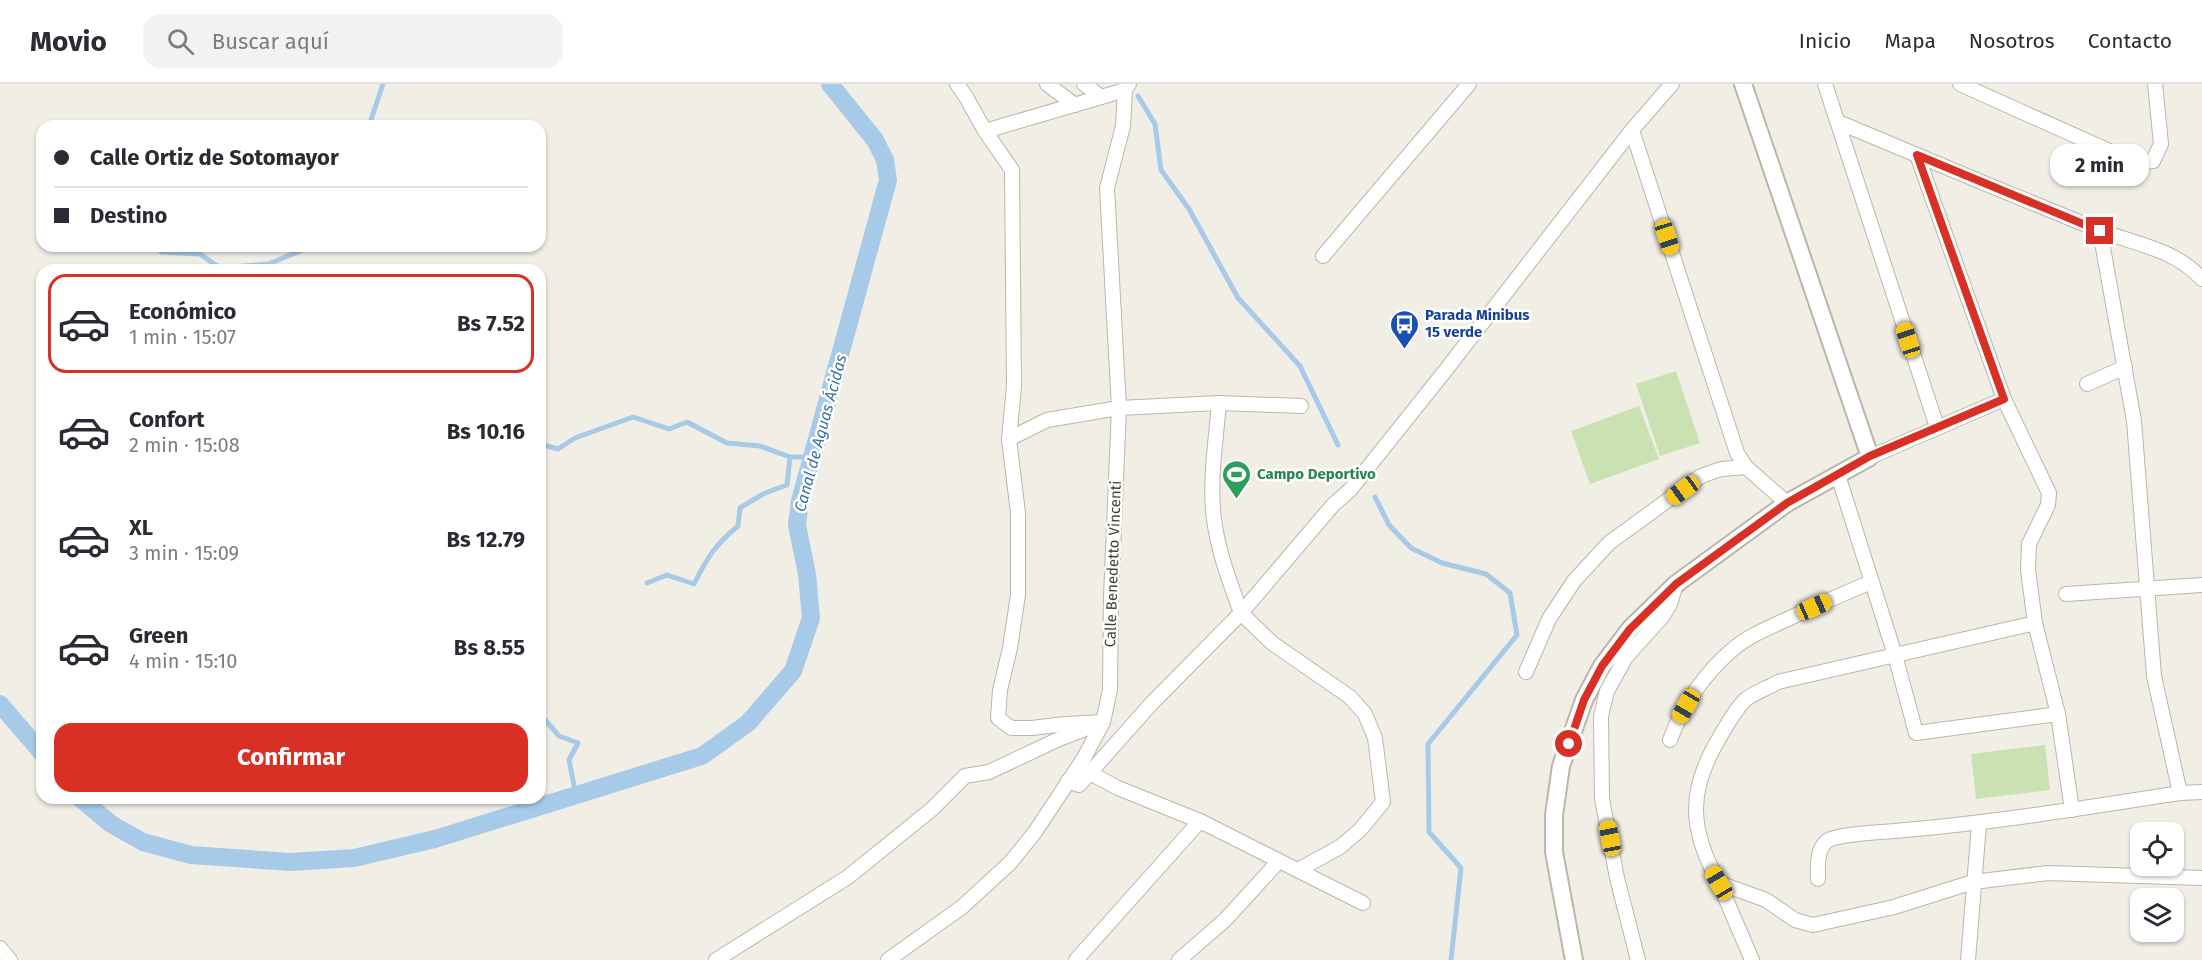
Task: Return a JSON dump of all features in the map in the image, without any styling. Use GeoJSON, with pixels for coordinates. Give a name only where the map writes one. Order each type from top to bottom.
{"type":"FeatureCollection","features":[{"type":"Feature","properties":{"kind":"street"},"geometry":{"type":"LineString","coordinates":[[957,84],[1012,170],[1014,386],[1009,440],[1018,513],[1018,595],[1010,648],[1000,690],[998,718],[1011,728],[1103,722]]}},
{"type":"Feature","properties":{"kind":"street"},"geometry":{"type":"LineString","coordinates":[[1047,84],[1075,105]]}},
{"type":"Feature","properties":{"kind":"street"},"geometry":{"type":"LineString","coordinates":[[1084,84],[1101,97]]}},
{"type":"Feature","properties":{"kind":"street"},"geometry":{"type":"LineString","coordinates":[[1323,256],[1469,84]]}},
{"type":"Feature","properties":{"kind":"street"},"geometry":{"type":"LineString","coordinates":[[1068,781],[1078,785],[1090,773],[1151,704],[1241,613],[1333,506],[1350,490],[1632,129],[1672,84]]}},
{"type":"Feature","properties":{"kind":"street"},"geometry":{"type":"LineString","coordinates":[[1743,84],[1870,456]]}},
{"type":"Feature","properties":{"kind":"street"},"geometry":{"type":"LineString","coordinates":[[1825,84],[1937,427]]}},
{"type":"Feature","properties":{"kind":"street"},"geometry":{"type":"LineString","coordinates":[[1960,84],[2136,163],[2153,160],[2161,144],[2155,84]]}},
{"type":"Feature","properties":{"kind":"street"},"geometry":{"type":"LineString","coordinates":[[985,131],[1101,97],[1127,87]]}},
{"type":"Feature","properties":{"kind":"street","name":"Calle Benedetto Vincenti"},"geometry":{"type":"LineString","coordinates":[[888,960],[962,907],[1010,863],[1035,832],[1084,758],[1103,722],[1110,690],[1111,597],[1119,408],[1107,188],[1123,126],[1127,87]]}},
{"type":"Feature","properties":{"kind":"street"},"geometry":{"type":"LineString","coordinates":[[1838,122],[2100,231],[2173,255],[2193,268],[2202,279]]}},
{"type":"Feature","properties":{"kind":"street"},"geometry":{"type":"LineString","coordinates":[[1632,129],[1737,453],[1746,467],[1787,503]]}},
{"type":"Feature","properties":{"kind":"street"},"geometry":{"type":"LineString","coordinates":[[1917,155],[2004,399],[2049,492],[2048,506],[2029,544],[2028,570],[2035,623],[2058,714],[2072,810]]}},
{"type":"Feature","properties":{"kind":"street"},"geometry":{"type":"LineString","coordinates":[[2100,231],[2134,421],[2154,676],[2180,793]]}},
{"type":"Feature","properties":{"kind":"street"},"geometry":{"type":"LineString","coordinates":[[2087,384],[2125,367]]}},
{"type":"Feature","properties":{"kind":"street"},"geometry":{"type":"LineString","coordinates":[[1574,960],[1554,852],[1554,815],[1561,766],[1584,700],[1602,666],[1630,629],[1676,584],[1787,503],[1870,456],[2004,399]]}},
{"type":"Feature","properties":{"kind":"street"},"geometry":{"type":"LineString","coordinates":[[1009,440],[1047,420],[1119,408],[1219,403],[1301,406]]}},
{"type":"Feature","properties":{"kind":"street"},"geometry":{"type":"LineString","coordinates":[[1219,403],[1213,489],[1214,519],[1223,562],[1241,613],[1272,643],[1350,697],[1365,714],[1375,738],[1383,802],[1360,830],[1340,847],[1298,870]]}},
{"type":"Feature","properties":{"kind":"street"},"geometry":{"type":"LineString","coordinates":[[1526,672],[1549,620],[1574,581],[1609,543],[1701,476],[1720,469],[1746,467]]}},
{"type":"Feature","properties":{"kind":"street"},"geometry":{"type":"LineString","coordinates":[[1838,475],[1895,655],[1916,733],[2058,714]]}},
{"type":"Feature","properties":{"kind":"street"},"geometry":{"type":"LineString","coordinates":[[1670,740],[1676,723],[1696,690],[1712,669],[1733,649],[1756,633],[1872,582]]}},
{"type":"Feature","properties":{"kind":"street"},"geometry":{"type":"LineString","coordinates":[[1638,960],[1617,878],[1602,799],[1601,716],[1607,691],[1626,657],[1662,617],[1670,604],[1676,584]]}},
{"type":"Feature","properties":{"kind":"street"},"geometry":{"type":"LineString","coordinates":[[2066,594],[2202,585]]}},
{"type":"Feature","properties":{"kind":"street"},"geometry":{"type":"LineString","coordinates":[[1752,960],[1719,883],[1705,858],[1695,809],[1701,776],[1711,751],[1746,700],[1778,682],[2035,623]]}},
{"type":"Feature","properties":{"kind":"street"},"geometry":{"type":"LineString","coordinates":[[716,960],[848,877],[932,809],[965,776],[989,772],[1059,739],[1103,722]]}},
{"type":"Feature","properties":{"kind":"street"},"geometry":{"type":"LineString","coordinates":[[1090,773],[1118,788],[1200,821],[1363,903]]}},
{"type":"Feature","properties":{"kind":"street"},"geometry":{"type":"LineString","coordinates":[[1818,879],[1821,848],[1829,839],[1870,833],[1978,824],[2180,793],[2202,792]]}},
{"type":"Feature","properties":{"kind":"street"},"geometry":{"type":"LineString","coordinates":[[1076,960],[1200,821]]}},
{"type":"Feature","properties":{"kind":"street"},"geometry":{"type":"LineString","coordinates":[[1968,960],[1978,824]]}},
{"type":"Feature","properties":{"kind":"street"},"geometry":{"type":"LineString","coordinates":[[1179,960],[1225,920],[1278,862]]}},
{"type":"Feature","properties":{"kind":"street"},"geometry":{"type":"LineString","coordinates":[[1719,883],[1766,900],[1795,920],[1813,925],[1894,907],[1973,882],[2049,873],[2202,878]]}},
{"type":"Feature","properties":{"kind":"street"},"geometry":{"type":"LineString","coordinates":[[0,948],[10,960]]}},
{"type":"Feature","properties":{"kind":"green space"},"geometry":{"type":"Polygon","coordinates":[[[1676,371],[1700,443],[1660,456],[1636,384],[1676,371]]]}},
{"type":"Feature","properties":{"kind":"green space"},"geometry":{"type":"Polygon","coordinates":[[[1639,406],[1659,459],[1590,484],[1571,431],[1639,406]]]}},
{"type":"Feature","properties":{"kind":"green space"},"geometry":{"type":"Polygon","coordinates":[[[2045,745],[2050,790],[1976,799],[1971,754],[2045,745]]]}},
{"type":"Feature","properties":{"kind":"waterway"},"geometry":{"type":"LineString","coordinates":[[371,120],[383,84]]}},
{"type":"Feature","properties":{"kind":"waterway","name":"Canal de Aguas Ácidas"},"geometry":{"type":"LineString","coordinates":[[87,804],[111,824],[143,842],[191,855],[290,862],[354,858],[435,839],[702,756],[748,723],[793,671],[811,618],[807,574],[797,525],[800,501],[888,180],[885,160],[875,140],[830,84]]}},
{"type":"Feature","properties":{"kind":"waterway"},"geometry":{"type":"LineString","coordinates":[[1138,96],[1155,124],[1161,170],[1189,209],[1238,298],[1300,366],[1338,445]]}},
{"type":"Feature","properties":{"kind":"waterway"},"geometry":{"type":"LineString","coordinates":[[161,252],[200,254],[214,264]]}},
{"type":"Feature","properties":{"kind":"waterway"},"geometry":{"type":"LineString","coordinates":[[268,264],[298,252]]}},
{"type":"Feature","properties":{"kind":"waterway"},"geometry":{"type":"LineString","coordinates":[[546,446],[558,449],[575,438],[633,417],[669,429],[687,422],[727,443],[760,446],[790,457],[812,457]]}},
{"type":"Feature","properties":{"kind":"waterway"},"geometry":{"type":"LineString","coordinates":[[647,583],[667,575],[694,584],[712,552],[738,526],[740,508],[765,493],[787,485],[790,457]]}},
{"type":"Feature","properties":{"kind":"waterway"},"geometry":{"type":"LineString","coordinates":[[1375,497],[1389,525],[1411,548],[1442,563],[1486,574],[1510,593],[1517,635],[1428,744],[1429,832],[1461,868],[1451,960]]}},
{"type":"Feature","properties":{"kind":"waterway","name":"Canal de Aguas Ácidas"},"geometry":{"type":"LineString","coordinates":[[0,704],[36,746]]}},
{"type":"Feature","properties":{"kind":"waterway"},"geometry":{"type":"LineString","coordinates":[[546,721],[559,736],[578,743],[569,760],[576,796]]}},
{"type":"Feature","properties":{"kind":"place","name":"Parada Minibus 15 verde"},"geometry":{"type":"Point","coordinates":[1404,350]}},
{"type":"Feature","properties":{"kind":"place","name":"Campo Deportivo"},"geometry":{"type":"Point","coordinates":[1236,500]}},
{"type":"Feature","properties":{"kind":"route"},"geometry":{"type":"LineString","coordinates":[[1569,744],[1584,700],[1602,666],[1630,629],[1676,584],[1787,503],[1870,456],[2004,399],[1917,155],[2100,231]]}}]}
